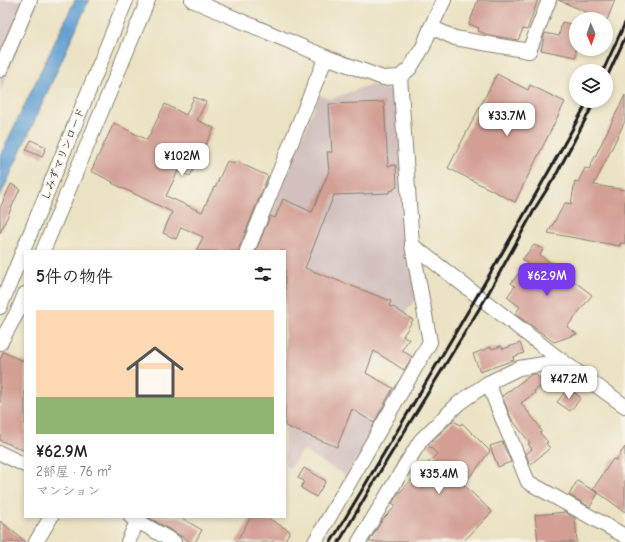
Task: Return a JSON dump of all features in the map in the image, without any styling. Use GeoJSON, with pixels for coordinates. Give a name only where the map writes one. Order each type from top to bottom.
{"type":"FeatureCollection","features":[{"type":"Feature","properties":{"kind":"street"},"geometry":{"type":"LineString","coordinates":[[0,70],[30,0]]}},
{"type":"Feature","properties":{"kind":"street","name":"しみずマリンロード"},"geometry":{"type":"LineString","coordinates":[[0,307],[126,0]]}},
{"type":"Feature","properties":{"kind":"street","name":"しみずマリンロード"},"geometry":{"type":"LineString","coordinates":[[43,250],[148,0]]}},
{"type":"Feature","properties":{"kind":"street"},"geometry":{"type":"LineString","coordinates":[[192,0],[326,57],[384,78],[400,77],[410,68],[423,48],[444,0]]}},
{"type":"Feature","properties":{"kind":"street"},"geometry":{"type":"LineString","coordinates":[[431,27],[455,38],[529,51],[549,0]]}},
{"type":"Feature","properties":{"kind":"street"},"geometry":{"type":"LineString","coordinates":[[247,250],[326,57]]}},
{"type":"Feature","properties":{"kind":"street"},"geometry":{"type":"LineString","coordinates":[[315,542],[430,342],[412,245],[400,77]]}},
{"type":"Feature","properties":{"kind":"street"},"geometry":{"type":"LineString","coordinates":[[412,245],[562,361],[625,406]]}},
{"type":"Feature","properties":{"kind":"street"},"geometry":{"type":"LineString","coordinates":[[0,343],[18,311],[24,296]]}},
{"type":"Feature","properties":{"kind":"street"},"geometry":{"type":"LineString","coordinates":[[360,542],[421,440],[459,402],[488,383],[519,368],[562,361]]}},
{"type":"Feature","properties":{"kind":"street"},"geometry":{"type":"LineString","coordinates":[[488,383],[528,482],[625,536]]}},
{"type":"Feature","properties":{"kind":"street"},"geometry":{"type":"LineString","coordinates":[[0,453],[24,465]]}},
{"type":"Feature","properties":{"kind":"street"},"geometry":{"type":"LineString","coordinates":[[36,542],[50,518]]}},
{"type":"Feature","properties":{"kind":"street"},"geometry":{"type":"LineString","coordinates":[[128,542],[136,518],[174,542]]}},
{"type":"Feature","properties":{"kind":"shaded area"},"geometry":{"type":"Polygon","coordinates":[[[0,0],[38,0],[0,92],[0,0]]]}},
{"type":"Feature","properties":{"kind":"shaded area"},"geometry":{"type":"Polygon","coordinates":[[[371,84],[395,93],[417,297],[379,347],[354,411],[376,427],[346,476],[302,450],[290,468],[286,466],[286,250],[256,250],[319,95],[331,99],[371,84]]]}},
{"type":"Feature","properties":{"kind":"water"},"geometry":{"type":"Polygon","coordinates":[[[75,0],[89,0],[0,197],[0,156],[75,0]]]}},
{"type":"Feature","properties":{"kind":"building"},"geometry":{"type":"Polygon","coordinates":[[[478,0],[538,0],[527,30],[523,29],[518,40],[488,35],[478,31],[479,28],[469,24],[478,0]]]}},
{"type":"Feature","properties":{"kind":"building"},"geometry":{"type":"Polygon","coordinates":[[[558,0],[615,0],[610,12],[586,12],[558,0]]]}},
{"type":"Feature","properties":{"kind":"building"},"geometry":{"type":"Polygon","coordinates":[[[562,22],[569,24],[569,56],[541,50],[545,33],[559,36],[562,22]]]}},
{"type":"Feature","properties":{"kind":"building"},"geometry":{"type":"Polygon","coordinates":[[[497,74],[528,90],[530,85],[565,102],[515,202],[448,168],[497,74]]]}},
{"type":"Feature","properties":{"kind":"building"},"geometry":{"type":"Polygon","coordinates":[[[625,95],[625,121],[594,185],[625,190],[625,243],[620,243],[620,246],[548,233],[565,203],[571,204],[575,181],[578,182],[585,168],[589,169],[625,95]]]}},
{"type":"Feature","properties":{"kind":"building"},"geometry":{"type":"Polygon","coordinates":[[[194,97],[206,102],[197,120],[214,128],[190,176],[178,171],[166,196],[202,212],[227,161],[234,164],[235,161],[268,176],[239,250],[196,250],[203,237],[181,227],[176,239],[163,233],[172,212],[112,183],[113,182],[91,171],[114,123],[147,140],[165,104],[186,115],[194,97]]]}},
{"type":"Feature","properties":{"kind":"building"},"geometry":{"type":"Polygon","coordinates":[[[384,102],[388,166],[396,165],[397,187],[394,188],[394,190],[389,191],[389,193],[334,195],[305,268],[391,301],[389,306],[395,308],[413,320],[403,336],[409,339],[402,350],[412,357],[404,370],[374,351],[366,373],[393,388],[374,423],[352,409],[337,447],[286,426],[286,250],[256,250],[270,216],[275,218],[283,199],[312,212],[329,171],[327,152],[332,152],[329,104],[384,102]]]}},
{"type":"Feature","properties":{"kind":"building"},"geometry":{"type":"Polygon","coordinates":[[[31,140],[46,147],[42,157],[26,150],[31,140]]]}},
{"type":"Feature","properties":{"kind":"building"},"geometry":{"type":"Polygon","coordinates":[[[11,184],[20,189],[0,233],[0,208],[11,184]]]}},
{"type":"Feature","properties":{"kind":"building"},"geometry":{"type":"Polygon","coordinates":[[[534,245],[543,249],[540,255],[592,295],[567,327],[577,334],[554,342],[515,314],[520,307],[507,297],[515,286],[511,283],[527,263],[522,260],[534,245]]]}},
{"type":"Feature","properties":{"kind":"building"},"geometry":{"type":"Polygon","coordinates":[[[520,343],[524,353],[513,357],[514,360],[480,372],[473,354],[491,347],[492,349],[501,346],[503,349],[520,343]]]}},
{"type":"Feature","properties":{"kind":"building"},"geometry":{"type":"Polygon","coordinates":[[[3,352],[24,362],[24,451],[0,440],[0,360],[3,352]]]}},
{"type":"Feature","properties":{"kind":"building"},"geometry":{"type":"Polygon","coordinates":[[[532,374],[536,374],[544,384],[534,391],[535,393],[521,403],[540,427],[539,428],[542,431],[540,433],[548,442],[546,443],[550,448],[531,464],[526,454],[532,449],[528,444],[530,443],[511,418],[502,396],[532,374]]]}},
{"type":"Feature","properties":{"kind":"building"},"geometry":{"type":"Polygon","coordinates":[[[568,388],[581,398],[570,411],[557,402],[568,388]]]}},
{"type":"Feature","properties":{"kind":"building"},"geometry":{"type":"Polygon","coordinates":[[[453,421],[461,425],[462,423],[490,451],[463,484],[492,512],[463,542],[369,542],[383,519],[396,506],[392,503],[398,494],[437,454],[428,445],[453,421]]]}},
{"type":"Feature","properties":{"kind":"building"},"geometry":{"type":"Polygon","coordinates":[[[502,442],[511,462],[498,467],[490,446],[502,442]]]}},
{"type":"Feature","properties":{"kind":"building"},"geometry":{"type":"Polygon","coordinates":[[[625,447],[625,512],[593,489],[613,459],[616,460],[625,447]]]}},
{"type":"Feature","properties":{"kind":"building"},"geometry":{"type":"Polygon","coordinates":[[[304,468],[326,481],[316,497],[301,488],[304,481],[298,478],[304,468]]]}},
{"type":"Feature","properties":{"kind":"building"},"geometry":{"type":"Polygon","coordinates":[[[577,481],[598,493],[590,507],[569,495],[577,481]]]}},
{"type":"Feature","properties":{"kind":"building"},"geometry":{"type":"Polygon","coordinates":[[[565,512],[575,518],[577,542],[538,542],[535,515],[565,512]]]}},
{"type":"Feature","properties":{"kind":"building"},"geometry":{"type":"Polygon","coordinates":[[[150,518],[182,518],[202,530],[195,542],[191,542],[150,518]]]}},
{"type":"Feature","properties":{"kind":"building"},"geometry":{"type":"Polygon","coordinates":[[[250,518],[268,518],[290,531],[284,542],[236,542],[250,518]]]}},
{"type":"Feature","properties":{"kind":"building"},"geometry":{"type":"Polygon","coordinates":[[[0,521],[26,542],[0,542],[0,521]]]}},
{"type":"Feature","properties":{"kind":"railway"},"geometry":{"type":"LineString","coordinates":[[606,64],[625,23]]}},
{"type":"Feature","properties":{"kind":"railway"},"geometry":{"type":"LineString","coordinates":[[613,64],[625,38]]}},
{"type":"Feature","properties":{"kind":"railway"},"geometry":{"type":"LineString","coordinates":[[331,542],[494,268],[584,108]]}},
{"type":"Feature","properties":{"kind":"railway"},"geometry":{"type":"LineString","coordinates":[[339,542],[484,301],[537,205],[556,175],[591,108]]}}]}
